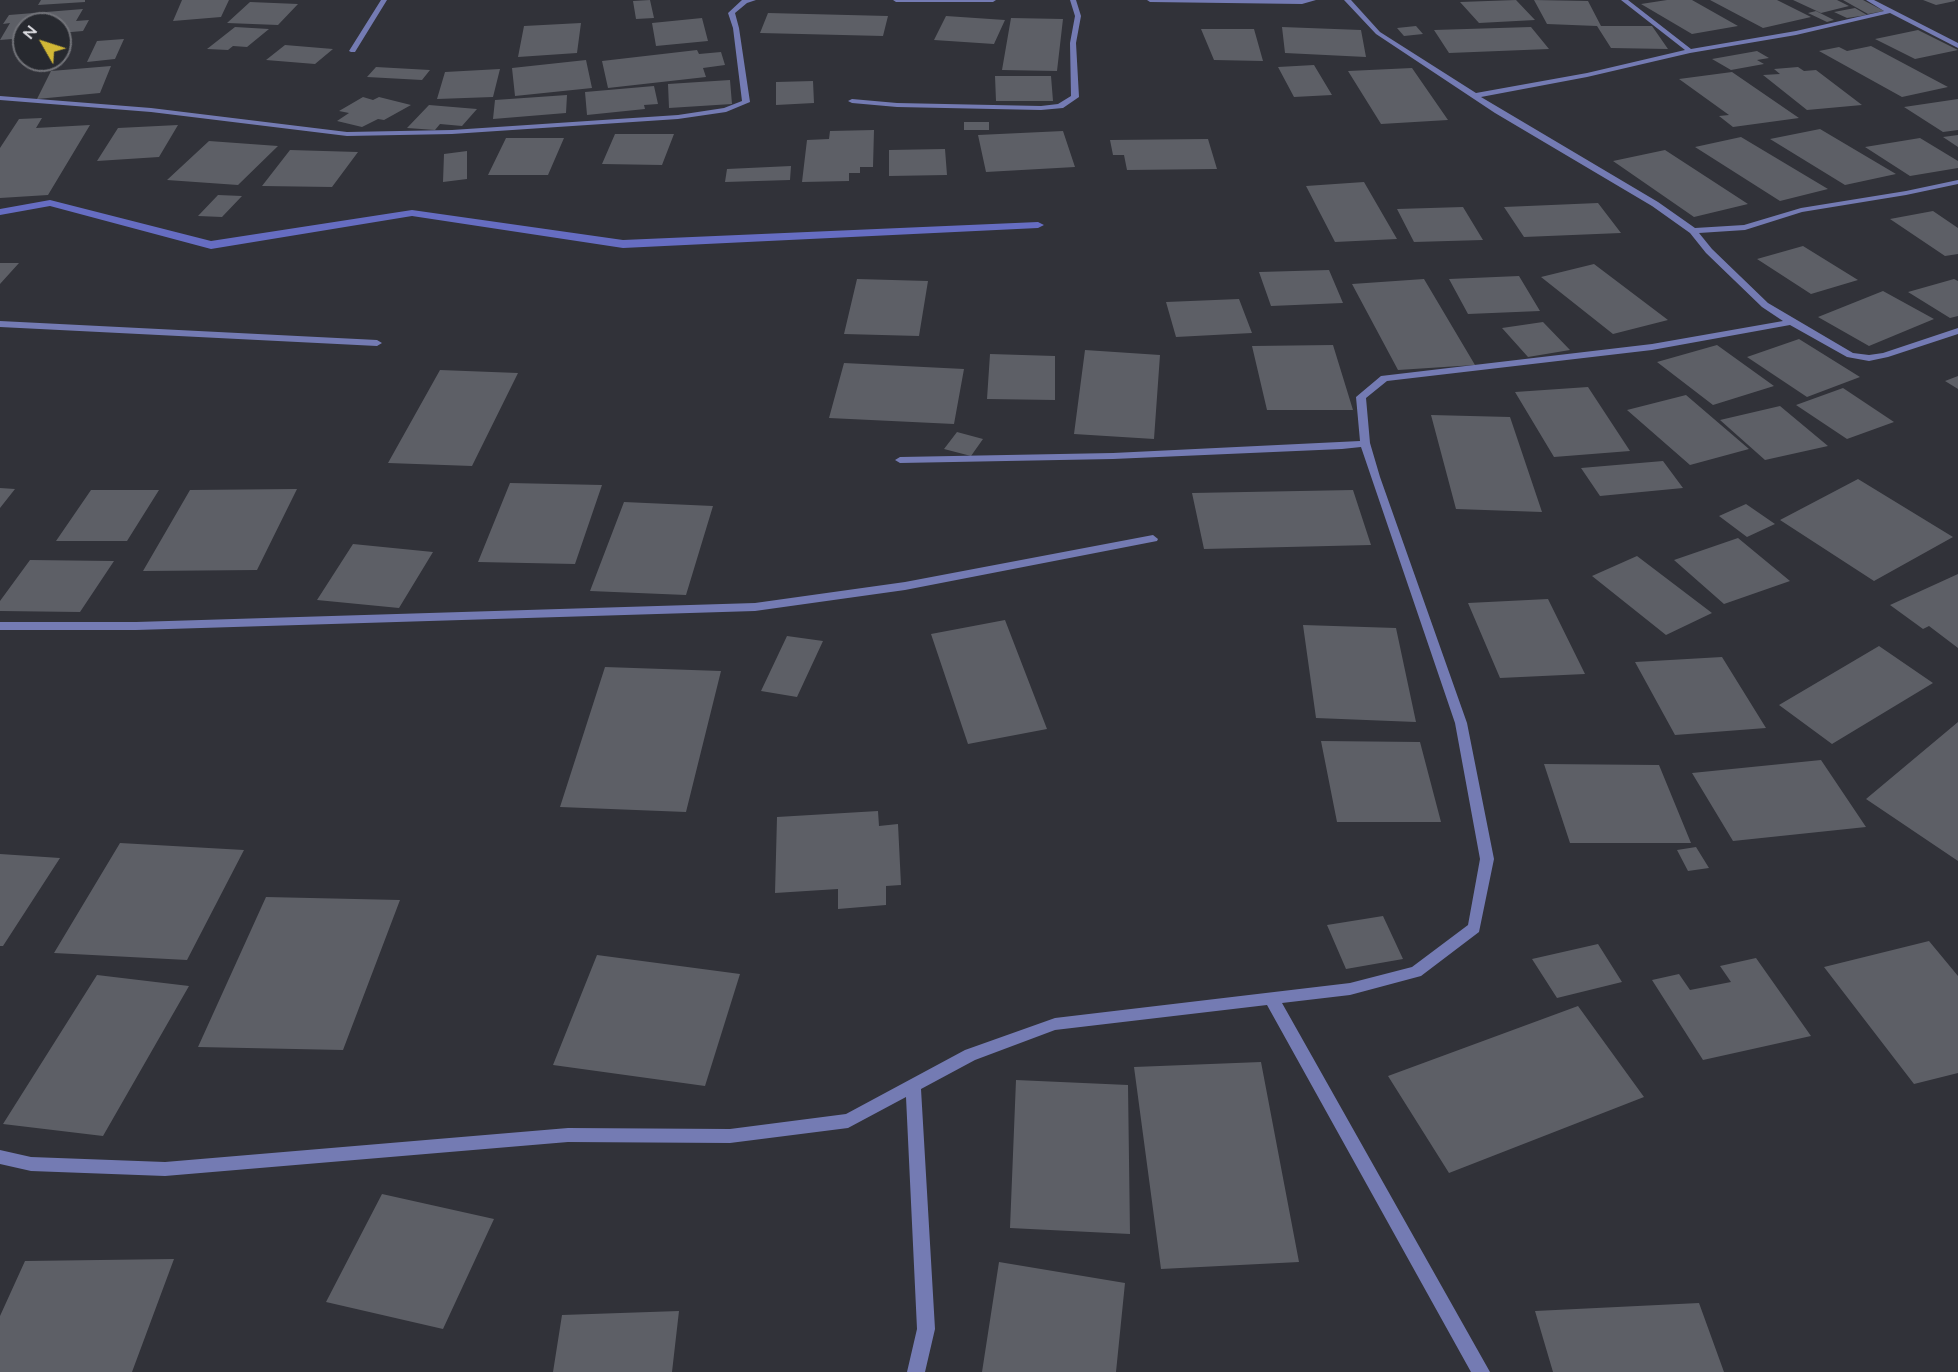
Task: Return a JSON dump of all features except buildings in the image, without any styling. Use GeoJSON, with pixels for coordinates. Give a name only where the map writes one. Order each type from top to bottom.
{"type":"FeatureCollection","features":[{"type":"Feature","properties":{"kind":"street"},"geometry":{"type":"LineString","coordinates":[[353,51],[384,0]]}},
{"type":"Feature","properties":{"kind":"street"},"geometry":{"type":"LineString","coordinates":[[0,98],[151,110],[346,134],[452,132],[678,117],[732,108],[746,102],[736,28],[731,13],[745,0],[753,0]]}},
{"type":"Feature","properties":{"kind":"street"},"geometry":{"type":"LineString","coordinates":[[896,0],[993,0]]}},
{"type":"Feature","properties":{"kind":"street"},"geometry":{"type":"LineString","coordinates":[[852,101],[897,105],[1041,108],[1060,106],[1075,97],[1073,43],[1078,16],[1073,0]]}},
{"type":"Feature","properties":{"kind":"street"},"geometry":{"type":"LineString","coordinates":[[1150,0],[1233,2],[1313,0]]}},
{"type":"Feature","properties":{"kind":"street"},"geometry":{"type":"LineString","coordinates":[[1347,0],[1378,33],[1474,96],[1655,204],[1693,231],[1709,251],[1765,305],[1850,355],[1869,357],[1885,355],[1958,331]]}},
{"type":"Feature","properties":{"kind":"street"},"geometry":{"type":"LineString","coordinates":[[1624,0],[1690,51]]}},
{"type":"Feature","properties":{"kind":"street"},"geometry":{"type":"LineString","coordinates":[[1869,0],[1958,46]]}},
{"type":"Feature","properties":{"kind":"street"},"geometry":{"type":"LineString","coordinates":[[1474,96],[1587,75],[1690,51],[1796,33],[1891,11]]}},
{"type":"Feature","properties":{"kind":"street"},"geometry":{"type":"LineString","coordinates":[[1693,231],[1745,227],[1801,210],[1958,182]]}},
{"type":"Feature","properties":{"kind":"street"},"geometry":{"type":"LineString","coordinates":[[0,1157],[31,1164],[165,1169],[568,1135],[730,1136],[848,1121],[913,1088],[970,1055],[1056,1024],[1350,989],[1416,972],[1474,928],[1487,859],[1461,723],[1365,443],[1361,397],[1384,378],[1652,347],[1791,322]]}},
{"type":"Feature","properties":{"kind":"street"},"geometry":{"type":"LineString","coordinates":[[0,324],[377,343]]}},
{"type":"Feature","properties":{"kind":"street"},"geometry":{"type":"LineString","coordinates":[[900,460],[1113,456],[1365,443]]}},
{"type":"Feature","properties":{"kind":"street"},"geometry":{"type":"LineString","coordinates":[[0,626],[136,626],[755,606],[905,586],[1153,539]]}},
{"type":"Feature","properties":{"kind":"street"},"geometry":{"type":"LineString","coordinates":[[1271,998],[1481,1372]]}},
{"type":"Feature","properties":{"kind":"street"},"geometry":{"type":"LineString","coordinates":[[913,1088],[926,1329],[916,1372]]}},
{"type":"Feature","properties":{"kind":"waterway"},"geometry":{"type":"LineString","coordinates":[[0,212],[50,203],[211,245],[412,213],[623,244],[1038,225]]}}]}
